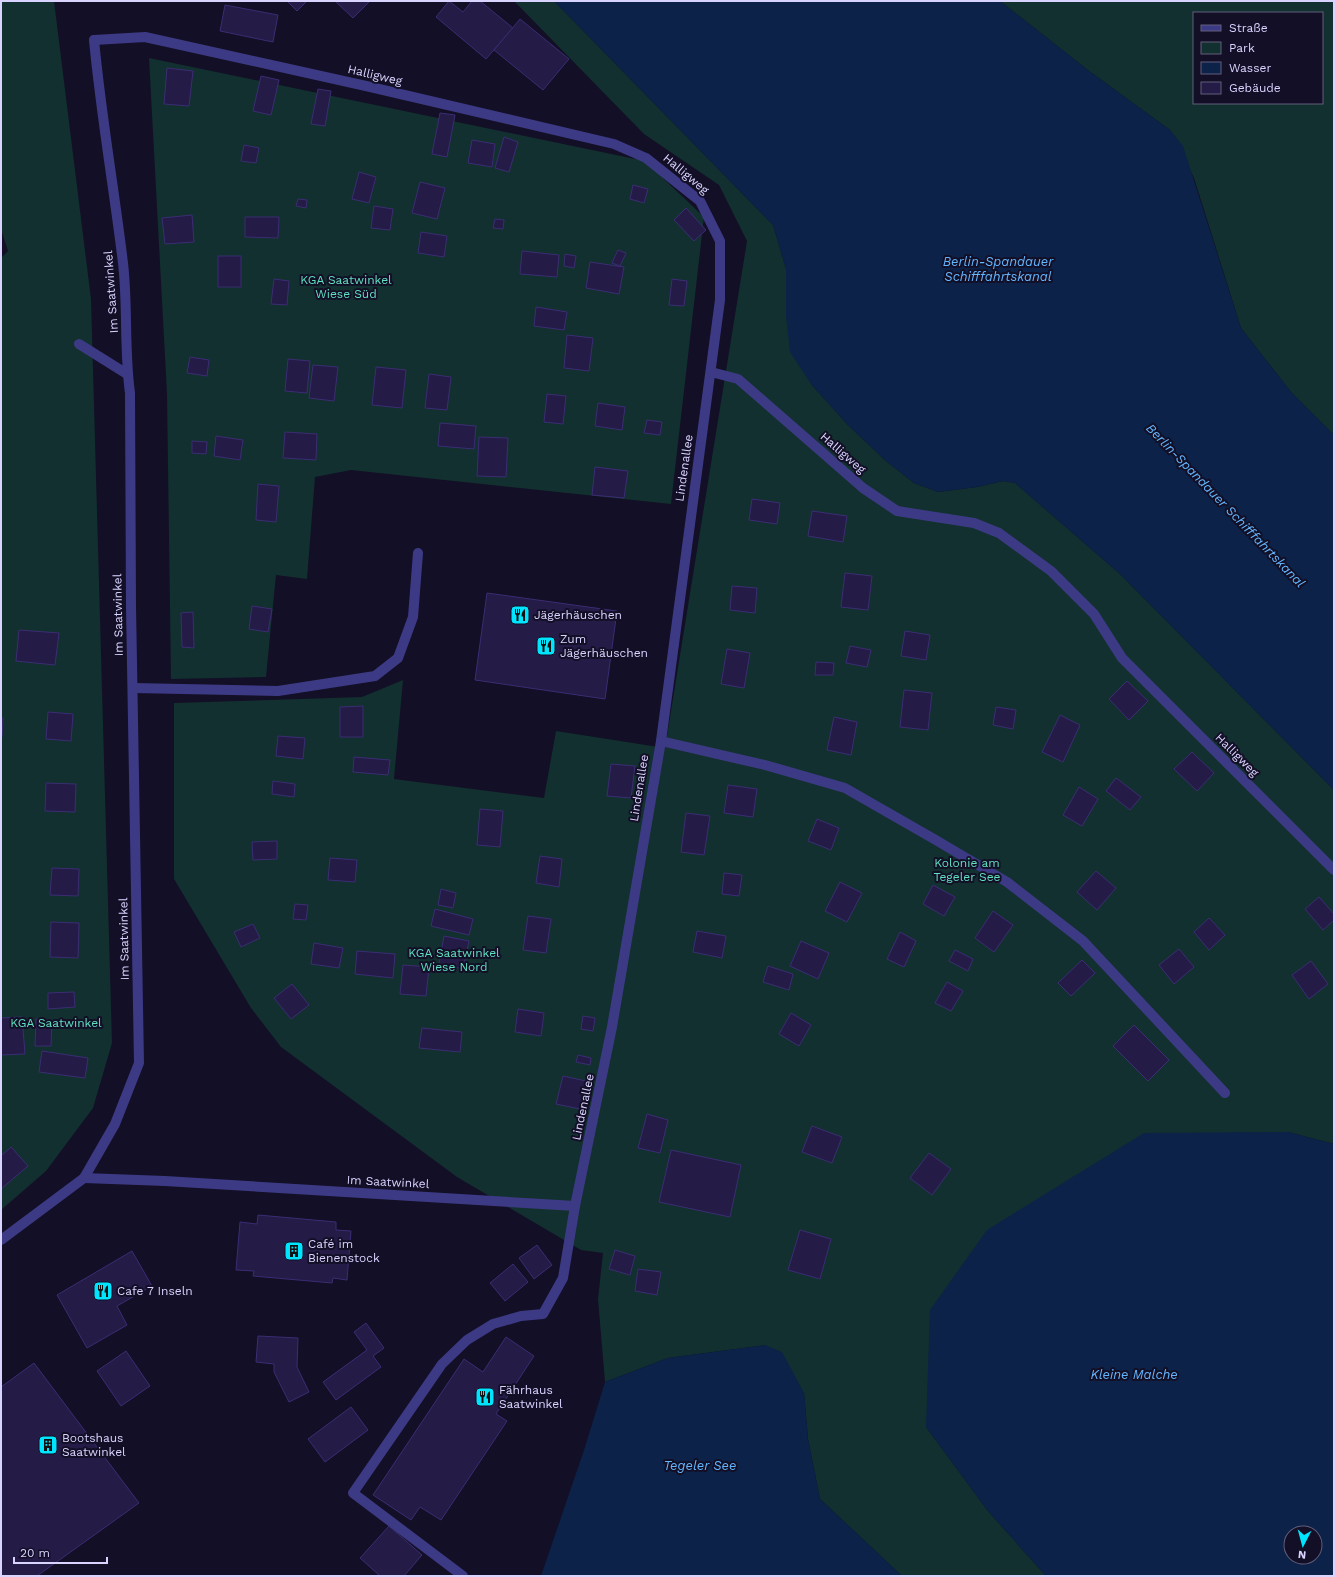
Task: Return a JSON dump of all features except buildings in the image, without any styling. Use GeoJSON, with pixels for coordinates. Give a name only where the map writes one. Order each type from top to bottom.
{"type":"FeatureCollection","features":[{"type":"Feature","properties":{"kind":"street","name":"Halligweg"},"geometry":{"type":"LineString","coordinates":[[94,40],[145,36],[614,144],[646,158],[700,201],[720,241],[720,300],[711,372],[738,379],[863,488],[897,511],[974,523],[999,533],[1051,571],[1094,614],[1122,658],[1334,870]]}},
{"type":"Feature","properties":{"kind":"street","name":"Im Saatwinkel"},"geometry":{"type":"LineString","coordinates":[[1,1240],[84,1178],[115,1124],[139,1063],[131,606],[130,393],[123,264],[94,40]]}},
{"type":"Feature","properties":{"kind":"street"},"geometry":{"type":"LineString","coordinates":[[79,344],[128,374]]}},
{"type":"Feature","properties":{"kind":"street","name":"Lindenallee"},"geometry":{"type":"LineString","coordinates":[[575,1206],[612,1027],[660,741],[701,435],[711,372]]}},
{"type":"Feature","properties":{"kind":"street"},"geometry":{"type":"LineString","coordinates":[[133,688],[278,691],[375,676],[398,658],[413,617],[418,553]]}},
{"type":"Feature","properties":{"kind":"street"},"geometry":{"type":"LineString","coordinates":[[660,741],[765,765],[844,788],[1006,882],[1083,941],[1225,1093]]}},
{"type":"Feature","properties":{"kind":"street","name":"Im Saatwinkel"},"geometry":{"type":"LineString","coordinates":[[84,1178],[575,1206]]}},
{"type":"Feature","properties":{"kind":"street"},"geometry":{"type":"LineString","coordinates":[[463,1576],[353,1494],[442,1364],[462,1345],[493,1324],[521,1316],[543,1314],[563,1278],[575,1206]]}},
{"type":"Feature","properties":{"kind":"green space","name":"KGA Saatwinkel"},"geometry":{"type":"Polygon","coordinates":[[[1,1],[54,1],[91,299],[112,1043],[93,1108],[46,1171],[1,1210],[1,258],[8,251],[1,229],[1,1]]]}},
{"type":"Feature","properties":{"kind":"green space","name":"Kolonie am Tegeler See"},"geometry":{"type":"Polygon","coordinates":[[[514,1],[554,1],[773,225],[786,269],[786,316],[811,384],[848,425],[886,461],[914,483],[938,492],[977,487],[1003,481],[1015,483],[1120,574],[1334,790],[1334,1144],[1288,1132],[926,1427],[988,1511],[1046,1576],[902,1576],[820,1499],[808,1439],[804,1393],[765,1345],[668,1358],[605,1382],[598,1299],[603,1253],[581,1250],[457,1177],[281,1047],[251,1008],[174,879],[174,703],[362,697],[403,680],[394,779],[544,798],[556,731],[665,748],[747,241],[719,185],[644,134],[514,1]]]}},
{"type":"Feature","properties":{"kind":"green space"},"geometry":{"type":"Polygon","coordinates":[[[1000,1],[1334,1],[1334,435],[1291,392],[1241,328],[1194,178],[1170,130],[1089,71],[1000,1]]]}},
{"type":"Feature","properties":{"kind":"green space","name":"KGA Saatwinkel Wiese Süd"},"geometry":{"type":"Polygon","coordinates":[[[149,58],[645,161],[704,217],[671,504],[351,470],[315,477],[307,579],[276,575],[266,677],[171,679],[167,394],[149,58]]]}},
{"type":"Feature","properties":{"kind":"water","name":"Berlin-Spandauer Schifffahrtskanal"},"geometry":{"type":"Polygon","coordinates":[[[554,1],[1000,1],[1089,71],[1170,130],[1183,146],[1241,328],[1291,392],[1334,435],[1334,790],[1120,574],[1015,483],[1003,481],[977,487],[938,492],[914,483],[886,461],[848,425],[811,384],[790,352],[786,316],[786,269],[773,225],[554,1]]]}},
{"type":"Feature","properties":{"kind":"water","name":"Kleine Malche"},"geometry":{"type":"Polygon","coordinates":[[[1288,1132],[1334,1144],[1334,1576],[1046,1576],[988,1511],[926,1427],[930,1310],[987,1230],[1144,1133],[1288,1132]]]}},
{"type":"Feature","properties":{"kind":"water","name":"Tegeler See"},"geometry":{"type":"Polygon","coordinates":[[[765,1345],[782,1352],[804,1393],[808,1439],[820,1499],[902,1576],[541,1576],[584,1450],[605,1382],[668,1358],[765,1345]]]}},
{"type":"Feature","properties":{"kind":"place","name":"Jägerhäuschen"},"geometry":{"type":"Point","coordinates":[520,615]}},
{"type":"Feature","properties":{"kind":"place","name":"Zum Jägerhäuschen"},"geometry":{"type":"Point","coordinates":[546,646]}},
{"type":"Feature","properties":{"kind":"place","name":"Café im Bienenstock"},"geometry":{"type":"Point","coordinates":[294,1251]}},
{"type":"Feature","properties":{"kind":"place","name":"Cafe 7 Inseln"},"geometry":{"type":"Point","coordinates":[103,1291]}},
{"type":"Feature","properties":{"kind":"place","name":"Fährhaus Saatwinkel"},"geometry":{"type":"Point","coordinates":[485,1397]}},
{"type":"Feature","properties":{"kind":"place","name":"Bootshaus Saatwinkel"},"geometry":{"type":"Point","coordinates":[48,1445]}},
{"type":"Feature","properties":{"kind":"park label","name":"KGA Saatwinkel Wiese Nord"},"geometry":{"type":"Point","coordinates":[454,960]}}]}
